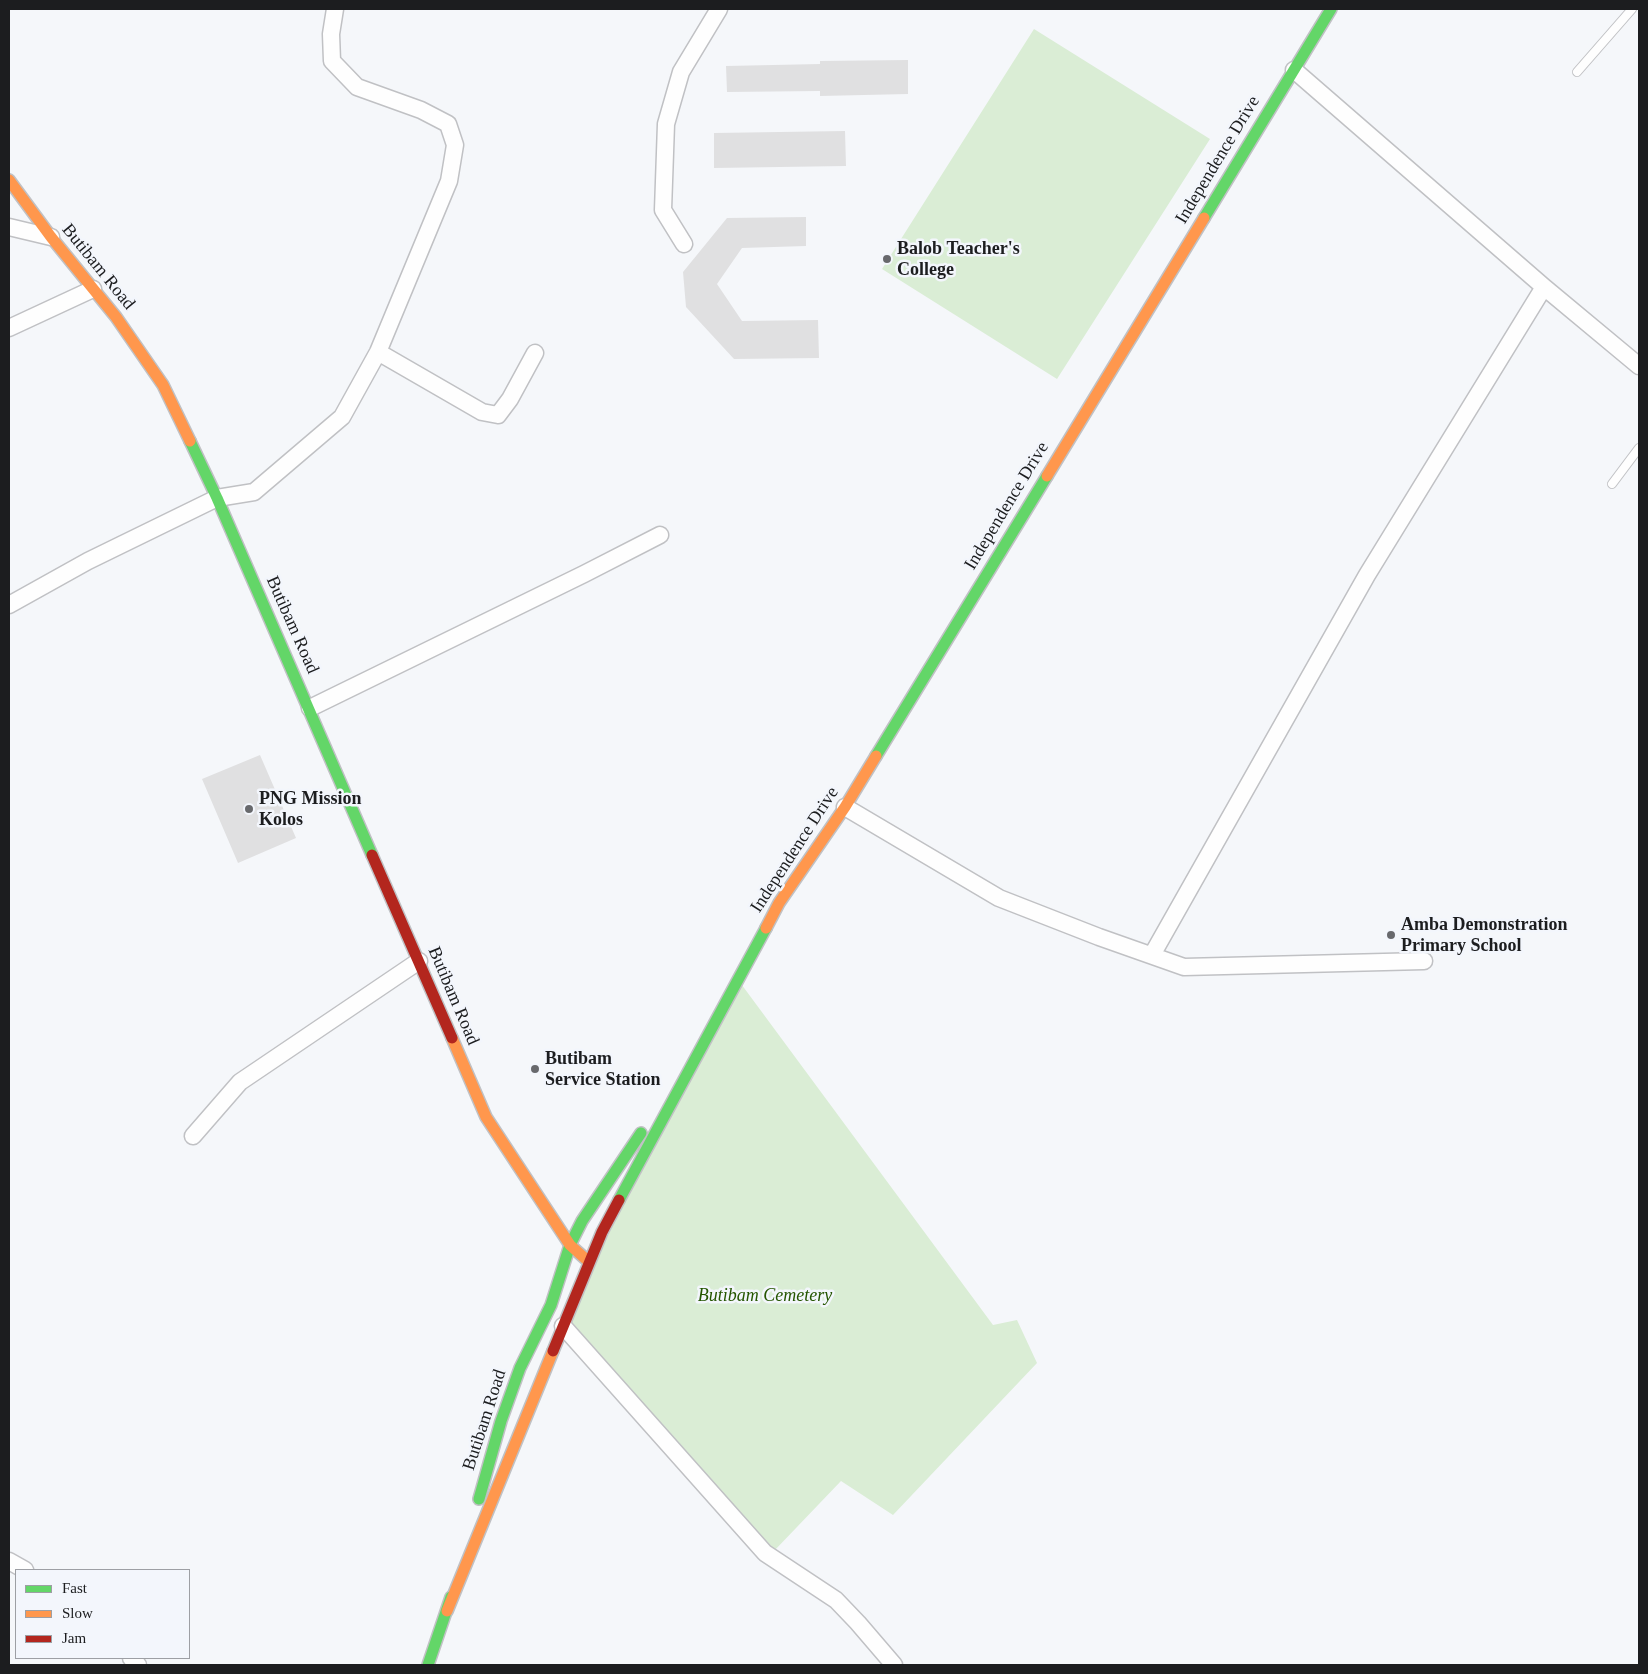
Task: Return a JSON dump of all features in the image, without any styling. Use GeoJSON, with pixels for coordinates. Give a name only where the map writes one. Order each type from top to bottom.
{"type":"FeatureCollection","features":[{"type":"Feature","properties":{"kind":"main road","name":"Independence Drive"},"geometry":{"type":"LineString","coordinates":[[714,1022],[779,903],[845,807],[1331,9]]}},
{"type":"Feature","properties":{"kind":"main road","name":"Butibam Road"},"geometry":{"type":"LineString","coordinates":[[9,180],[51,236],[116,316],[163,385],[217,498],[310,708],[486,1117],[570,1245],[589,1262]]}},
{"type":"Feature","properties":{"kind":"main road","name":"Butibam Road"},"geometry":{"type":"LineString","coordinates":[[447,1610],[501,1421],[520,1368],[551,1305],[578,1218],[714,1022]]}},
{"type":"Feature","properties":{"kind":"main road","name":"Butibam Road"},"geometry":{"type":"LineString","coordinates":[[428,1665],[447,1610],[602,1232],[714,1022]]}},
{"type":"Feature","properties":{"kind":"main road","name":"Butibam Road"},"geometry":{"type":"LineString","coordinates":[[486,1117],[532,1177],[553,1199]]}},
{"type":"Feature","properties":{"kind":"main road"},"geometry":{"type":"LineString","coordinates":[[486,1117],[548,1231]]}},
{"type":"Feature","properties":{"kind":"main road"},"geometry":{"type":"LineString","coordinates":[[578,1218],[602,1232]]}},
{"type":"Feature","properties":{"kind":"main road"},"geometry":{"type":"LineString","coordinates":[[551,1305],[554,1258]]}},
{"type":"Feature","properties":{"kind":"street"},"geometry":{"type":"LineString","coordinates":[[9,606],[88,561],[217,498],[254,492],[342,417],[378,352],[449,181],[455,145],[448,124],[420,110],[357,87],[332,61],[331,34],[335,9]]}},
{"type":"Feature","properties":{"kind":"street"},"geometry":{"type":"LineString","coordinates":[[684,244],[663,210],[666,124],[681,72],[719,9]]}},
{"type":"Feature","properties":{"kind":"street"},"geometry":{"type":"LineString","coordinates":[[1294,70],[1544,287],[1639,366]]}},
{"type":"Feature","properties":{"kind":"street"},"geometry":{"type":"LineString","coordinates":[[9,227],[51,236]]}},
{"type":"Feature","properties":{"kind":"street"},"geometry":{"type":"LineString","coordinates":[[1152,955],[1367,575],[1544,287]]}},
{"type":"Feature","properties":{"kind":"street"},"geometry":{"type":"LineString","coordinates":[[9,328],[93,289]]}},
{"type":"Feature","properties":{"kind":"street"},"geometry":{"type":"LineString","coordinates":[[378,352],[482,412],[498,414],[510,399],[536,353]]}},
{"type":"Feature","properties":{"kind":"street"},"geometry":{"type":"LineString","coordinates":[[310,708],[660,535]]}},
{"type":"Feature","properties":{"kind":"street"},"geometry":{"type":"LineString","coordinates":[[845,807],[998,898],[1184,967],[1424,961]]}},
{"type":"Feature","properties":{"kind":"street"},"geometry":{"type":"LineString","coordinates":[[193,1136],[240,1082],[419,961]]}},
{"type":"Feature","properties":{"kind":"street"},"geometry":{"type":"LineString","coordinates":[[563,1326],[765,1553],[836,1600],[894,1665]]}},
{"type":"Feature","properties":{"kind":"street"},"geometry":{"type":"LineString","coordinates":[[9,1561],[23,1569]]}},
{"type":"Feature","properties":{"kind":"lane"},"geometry":{"type":"LineString","coordinates":[[1577,72],[1632,9]]}},
{"type":"Feature","properties":{"kind":"lane"},"geometry":{"type":"LineString","coordinates":[[1612,484],[1639,448]]}},
{"type":"Feature","properties":{"kind":"green space"},"geometry":{"type":"Polygon","coordinates":[[[1034,29],[1210,139],[1057,379],[882,269],[1034,29]]]}},
{"type":"Feature","properties":{"kind":"green space","name":"Butibam Cemetery"},"geometry":{"type":"Polygon","coordinates":[[[736,977],[993,1325],[1017,1320],[1037,1363],[893,1515],[841,1481],[774,1551],[738,1509],[563,1326],[736,977]]]}},
{"type":"Feature","properties":{"kind":"building"},"geometry":{"type":"Polygon","coordinates":[[[908,60],[908,94],[820,96],[820,91],[727,92],[726,66],[820,64],[820,61],[908,60]]]}},
{"type":"Feature","properties":{"kind":"building"},"geometry":{"type":"Polygon","coordinates":[[[845,131],[846,166],[714,168],[714,133],[845,131]]]}},
{"type":"Feature","properties":{"kind":"building"},"geometry":{"type":"Polygon","coordinates":[[[806,217],[806,246],[742,248],[717,284],[742,321],[818,320],[819,358],[734,359],[686,307],[683,272],[727,218],[806,217]]]}},
{"type":"Feature","properties":{"kind":"building","name":"PNG Mission Kolos"},"geometry":{"type":"Polygon","coordinates":[[[260,755],[296,838],[238,863],[202,779],[260,755]]]}},
{"type":"Feature","properties":{"kind":"traffic: fast"},"geometry":{"type":"LineString","coordinates":[[1204,218],[1331,9]]}},
{"type":"Feature","properties":{"kind":"traffic: fast"},"geometry":{"type":"LineString","coordinates":[[190,441],[217,498],[372,855]]}},
{"type":"Feature","properties":{"kind":"traffic: fast"},"geometry":{"type":"LineString","coordinates":[[876,756],[1047,476]]}},
{"type":"Feature","properties":{"kind":"traffic: fast"},"geometry":{"type":"LineString","coordinates":[[619,1200],[766,928]]}},
{"type":"Feature","properties":{"kind":"traffic: fast"},"geometry":{"type":"LineString","coordinates":[[479,1499],[501,1421],[520,1368],[551,1305],[570,1245],[582,1221],[641,1133]]}},
{"type":"Feature","properties":{"kind":"traffic: fast"},"geometry":{"type":"LineString","coordinates":[[428,1665],[451,1597]]}},
{"type":"Feature","properties":{"kind":"traffic: slow"},"geometry":{"type":"LineString","coordinates":[[9,180],[51,237],[116,317],[163,385],[190,441]]}},
{"type":"Feature","properties":{"kind":"traffic: slow"},"geometry":{"type":"LineString","coordinates":[[1047,476],[1204,218]]}},
{"type":"Feature","properties":{"kind":"traffic: slow"},"geometry":{"type":"LineString","coordinates":[[766,928],[779,903],[845,807],[876,756]]}},
{"type":"Feature","properties":{"kind":"traffic: slow"},"geometry":{"type":"LineString","coordinates":[[452,1038],[486,1117],[570,1245],[589,1262]]}},
{"type":"Feature","properties":{"kind":"traffic: slow"},"geometry":{"type":"LineString","coordinates":[[447,1611],[553,1351]]}},
{"type":"Feature","properties":{"kind":"traffic: jam"},"geometry":{"type":"LineString","coordinates":[[372,855],[452,1038]]}},
{"type":"Feature","properties":{"kind":"traffic: jam"},"geometry":{"type":"LineString","coordinates":[[553,1351],[602,1232],[619,1200]]}},
{"type":"Feature","properties":{"kind":"place","name":"Balob Teacher's College"},"geometry":{"type":"Point","coordinates":[887,259]}},
{"type":"Feature","properties":{"kind":"place","name":"PNG Mission Kolos"},"geometry":{"type":"Point","coordinates":[249,809]}},
{"type":"Feature","properties":{"kind":"place","name":"Amba Demonstration Primary School"},"geometry":{"type":"Point","coordinates":[1391,935]}},
{"type":"Feature","properties":{"kind":"place","name":"Butibam Service Station"},"geometry":{"type":"Point","coordinates":[535,1069]}}]}
